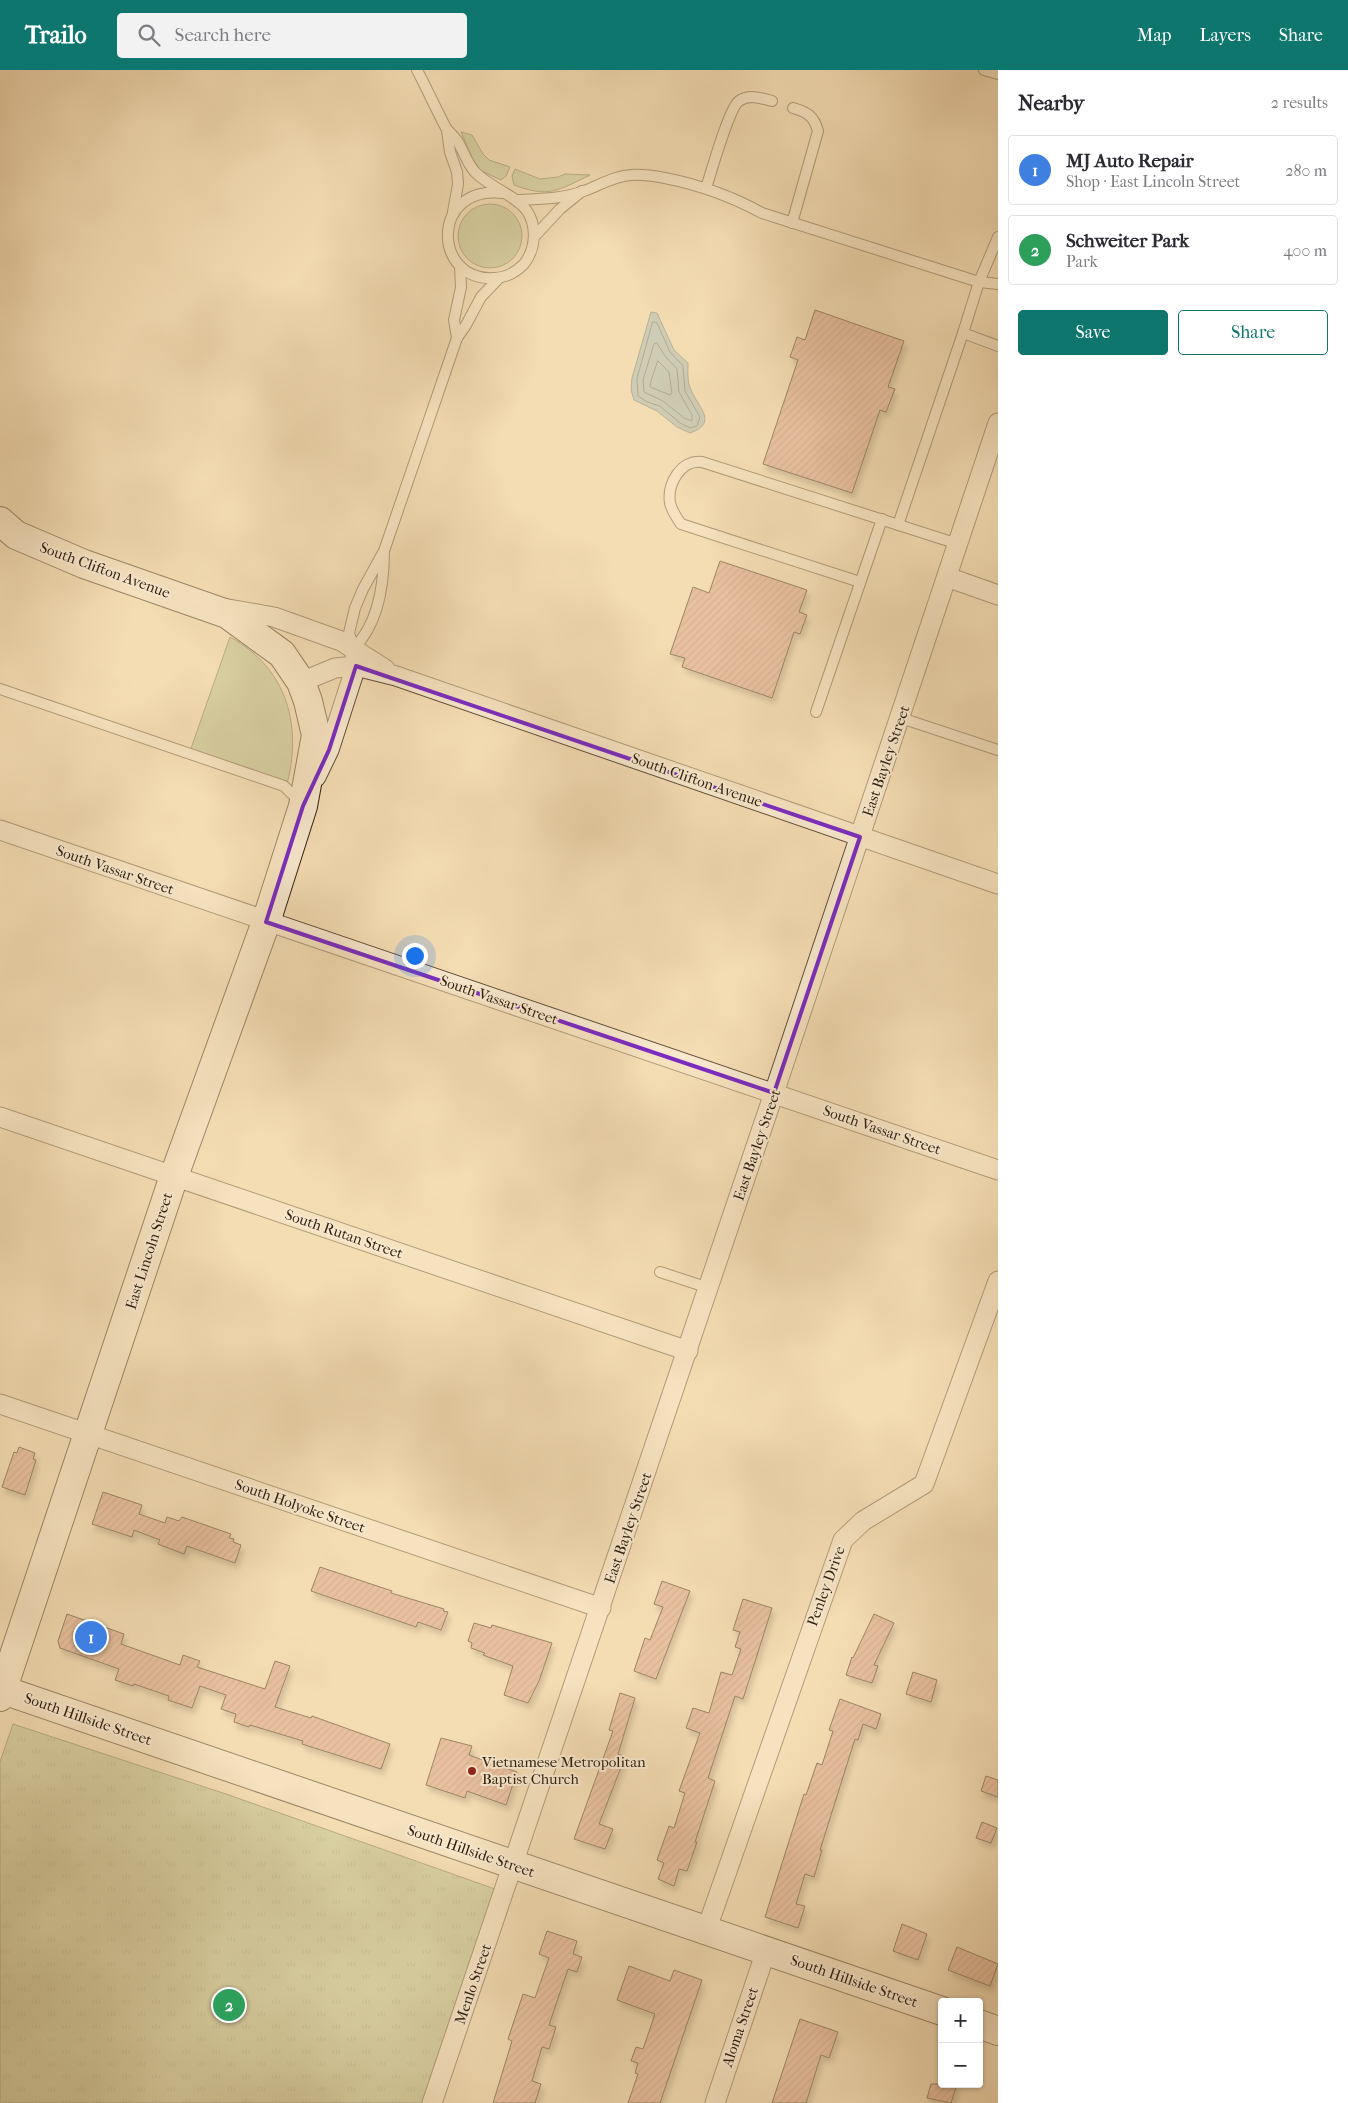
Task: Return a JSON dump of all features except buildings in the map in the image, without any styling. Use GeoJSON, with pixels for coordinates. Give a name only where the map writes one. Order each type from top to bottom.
{"type":"FeatureCollection","features":[{"type":"Feature","properties":{"kind":"street","name":"East Bayley Street"},"geometry":{"type":"LineString","coordinates":[[514,1865],[901,718],[998,423]]}},
{"type":"Feature","properties":{"kind":"street","name":"South Clifton Avenue"},"geometry":{"type":"LineString","coordinates":[[5,533],[84,564],[227,614],[282,654],[301,682],[335,668],[355,657]]}},
{"type":"Feature","properties":{"kind":"street"},"geometry":{"type":"LineString","coordinates":[[947,578],[998,595]]}},
{"type":"Feature","properties":{"kind":"street","name":"South Clifton Avenue"},"geometry":{"type":"LineString","coordinates":[[196,602],[274,617],[341,640],[355,657],[396,676],[998,884]]}},
{"type":"Feature","properties":{"kind":"street","name":"East Lincoln Street"},"geometry":{"type":"LineString","coordinates":[[1,1692],[174,1176],[266,922],[303,806],[329,750],[355,657]]}},
{"type":"Feature","properties":{"kind":"street","name":"East Lincoln Street"},"geometry":{"type":"LineString","coordinates":[[301,682],[308,701],[316,735],[303,806]]}},
{"type":"Feature","properties":{"kind":"street","name":"South Vassar Street"},"geometry":{"type":"LineString","coordinates":[[0,830],[998,1170]]}},
{"type":"Feature","properties":{"kind":"street","name":"South Rutan Street"},"geometry":{"type":"LineString","coordinates":[[0,1117],[688,1351]]}},
{"type":"Feature","properties":{"kind":"street","name":"Penley Drive"},"geometry":{"type":"LineString","coordinates":[[706,1931],[842,1540],[863,1521],[924,1484],[998,1281]]}},
{"type":"Feature","properties":{"kind":"street","name":"South Holyoke Street"},"geometry":{"type":"LineString","coordinates":[[0,1404],[601,1608]]}},
{"type":"Feature","properties":{"kind":"street","name":"South Hillside Street"},"geometry":{"type":"LineString","coordinates":[[1,1692],[938,2010]]}},
{"type":"Feature","properties":{"kind":"street","name":"Menlo Street"},"geometry":{"type":"LineString","coordinates":[[432,2103],[514,1865]]}},
{"type":"Feature","properties":{"kind":"street","name":"Aloma Street"},"geometry":{"type":"LineString","coordinates":[[715,2103],[766,1951]]}},
{"type":"Feature","properties":{"kind":"street"},"geometry":{"type":"LineString","coordinates":[[983,2025],[998,2031]]}},
{"type":"Feature","properties":{"kind":"lane"},"geometry":{"type":"LineString","coordinates":[[417,70],[447,130],[458,142],[472,168],[482,178],[516,200],[526,210],[532,223],[534,237],[531,251],[524,263],[513,273],[499,278],[485,279],[471,274],[460,266],[451,254],[447,241],[448,226],[453,213],[458,184],[447,130]]}},
{"type":"Feature","properties":{"kind":"lane"},"geometry":{"type":"LineString","coordinates":[[984,70],[998,74]]}},
{"type":"Feature","properties":{"kind":"lane"},"geometry":{"type":"LineString","coordinates":[[706,188],[731,114],[738,102],[749,97],[758,97],[772,101]]}},
{"type":"Feature","properties":{"kind":"lane"},"geometry":{"type":"LineString","coordinates":[[792,223],[818,131],[816,122],[810,114],[793,108]]}},
{"type":"Feature","properties":{"kind":"lane"},"geometry":{"type":"LineString","coordinates":[[534,237],[560,209],[582,192],[612,178],[632,174],[657,177],[706,188],[742,202],[762,213],[792,223],[979,282],[998,284]]}},
{"type":"Feature","properties":{"kind":"lane"},"geometry":{"type":"LineString","coordinates":[[516,200],[548,198],[582,192]]}},
{"type":"Feature","properties":{"kind":"lane"},"geometry":{"type":"LineString","coordinates":[[453,213],[462,202],[475,194],[503,193]]}},
{"type":"Feature","properties":{"kind":"lane"},"geometry":{"type":"LineString","coordinates":[[898,525],[979,282],[998,237]]}},
{"type":"Feature","properties":{"kind":"lane"},"geometry":{"type":"LineString","coordinates":[[457,338],[454,320],[461,287],[460,266]]}},
{"type":"Feature","properties":{"kind":"lane"},"geometry":{"type":"LineString","coordinates":[[355,657],[349,633],[355,608],[384,551],[457,338],[481,297],[499,278]]}},
{"type":"Feature","properties":{"kind":"lane"},"geometry":{"type":"LineString","coordinates":[[963,333],[998,346]]}},
{"type":"Feature","properties":{"kind":"lane"},"geometry":{"type":"LineString","coordinates":[[860,582],[681,524],[673,512],[670,492],[680,468],[687,463],[695,461],[958,544]]}},
{"type":"Feature","properties":{"kind":"lane"},"geometry":{"type":"LineString","coordinates":[[816,712],[882,519]]}},
{"type":"Feature","properties":{"kind":"lane"},"geometry":{"type":"LineString","coordinates":[[355,657],[369,627],[381,592],[384,551]]}},
{"type":"Feature","properties":{"kind":"lane"},"geometry":{"type":"LineString","coordinates":[[0,690],[284,786],[303,806]]}},
{"type":"Feature","properties":{"kind":"lane"},"geometry":{"type":"LineString","coordinates":[[901,718],[998,750]]}},
{"type":"Feature","properties":{"kind":"lane"},"geometry":{"type":"LineString","coordinates":[[660,1272],[709,1288]]}},
{"type":"Feature","properties":{"kind":"highlighted area"},"geometry":{"type":"Polygon","coordinates":[[[356,666],[860,837],[774,1093],[266,922],[303,806],[329,750],[356,666]]]}},
{"type":"Feature","properties":{"kind":"green space"},"geometry":{"type":"Polygon","coordinates":[[[461,132],[472,135],[483,154],[489,160],[510,167],[506,176],[501,180],[477,169],[461,132]]]}},
{"type":"Feature","properties":{"kind":"green space"},"geometry":{"type":"Polygon","coordinates":[[[515,169],[540,179],[558,177],[565,174],[590,175],[561,189],[545,192],[514,185],[512,176],[515,169]]]}},
{"type":"Feature","properties":{"kind":"green space"},"geometry":{"type":"Polygon","coordinates":[[[484,204],[496,204],[513,213],[520,224],[522,236],[520,248],[513,259],[496,268],[484,268],[472,263],[463,254],[458,242],[458,230],[463,218],[472,209],[484,204]]]}},
{"type":"Feature","properties":{"kind":"green space"},"geometry":{"type":"Polygon","coordinates":[[[230,637],[250,650],[266,666],[278,683],[286,702],[291,722],[293,743],[286,788],[189,754],[230,637]]]}},
{"type":"Feature","properties":{"kind":"green space"},"geometry":{"type":"Polygon","coordinates":[[[13,1724],[226,1794],[495,1889],[424,2103],[0,2103],[0,1762],[13,1724]]]}},
{"type":"Feature","properties":{"kind":"water"},"geometry":{"type":"Polygon","coordinates":[[[651,312],[657,313],[674,350],[688,363],[690,387],[705,419],[699,429],[690,433],[677,427],[657,411],[634,400],[631,390],[632,378],[651,312]]]}},
{"type":"Feature","properties":{"kind":"place","name":"MJ Auto Repair"},"geometry":{"type":"Point","coordinates":[91,1637]}},
{"type":"Feature","properties":{"kind":"place","name":"Vietnamese Metropolitan Baptist Church"},"geometry":{"type":"Point","coordinates":[472,1771]}},
{"type":"Feature","properties":{"kind":"place","name":"Schweiter Park"},"geometry":{"type":"Point","coordinates":[229,2005]}}]}
